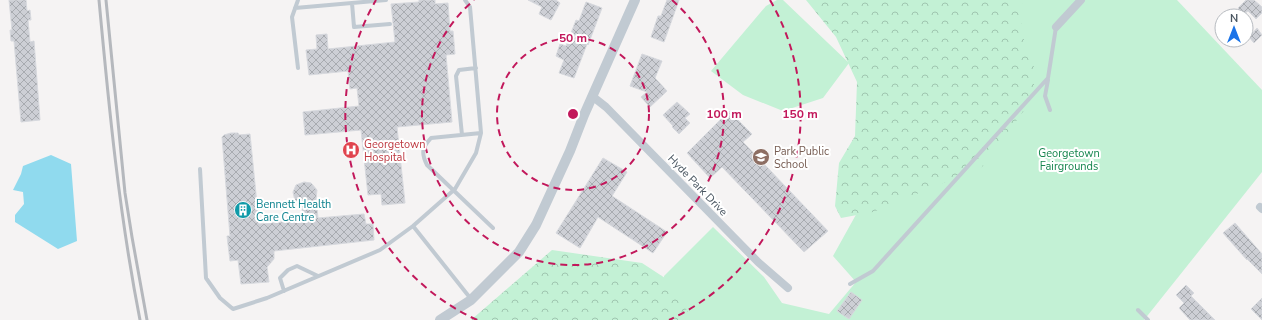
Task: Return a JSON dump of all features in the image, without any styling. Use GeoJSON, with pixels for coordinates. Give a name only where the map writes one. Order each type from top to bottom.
{"type":"FeatureCollection","features":[{"type":"Feature","properties":{"kind":"street"},"geometry":{"type":"LineString","coordinates":[[440,320],[471,300],[519,252],[536,225],[570,151],[592,96],[634,0]]}},
{"type":"Feature","properties":{"kind":"street"},"geometry":{"type":"LineString","coordinates":[[1056,27],[1080,0]]}},
{"type":"Feature","properties":{"kind":"street","name":"Hyde Park Drive"},"geometry":{"type":"LineString","coordinates":[[592,96],[606,107],[758,262],[788,288]]}},
{"type":"Feature","properties":{"kind":"lane"},"geometry":{"type":"LineString","coordinates":[[298,0],[292,17],[298,68]]}},
{"type":"Feature","properties":{"kind":"lane"},"geometry":{"type":"LineString","coordinates":[[295,8],[386,0]]}},
{"type":"Feature","properties":{"kind":"lane"},"geometry":{"type":"LineString","coordinates":[[200,169],[206,278],[220,298],[233,309],[267,298],[380,250],[413,226],[452,191],[476,153],[481,133],[470,7],[465,0]]}},
{"type":"Feature","properties":{"kind":"lane"},"geometry":{"type":"LineString","coordinates":[[352,3],[354,27],[390,24]]}},
{"type":"Feature","properties":{"kind":"lane"},"geometry":{"type":"LineString","coordinates":[[1050,110],[1045,96],[1056,27]]}},
{"type":"Feature","properties":{"kind":"lane"},"geometry":{"type":"LineString","coordinates":[[462,135],[456,76],[459,70],[476,68]]}},
{"type":"Feature","properties":{"kind":"lane"},"geometry":{"type":"LineString","coordinates":[[850,284],[873,271],[1048,78]]}},
{"type":"Feature","properties":{"kind":"lane"},"geometry":{"type":"LineString","coordinates":[[481,133],[431,138],[424,146],[423,156],[427,165],[452,191],[493,228]]}},
{"type":"Feature","properties":{"kind":"lane"},"geometry":{"type":"LineString","coordinates":[[413,226],[471,300]]}},
{"type":"Feature","properties":{"kind":"lane"},"geometry":{"type":"LineString","coordinates":[[284,291],[280,278],[288,270],[298,266],[318,276]]}},
{"type":"Feature","properties":{"kind":"lane"},"geometry":{"type":"LineString","coordinates":[[1138,310],[1148,320]]}},
{"type":"Feature","properties":{"kind":"green space"},"geometry":{"type":"Polygon","coordinates":[[[777,0],[783,0],[849,63],[823,98],[783,111],[743,95],[711,71],[766,6],[777,0]]]}},
{"type":"Feature","properties":{"kind":"green space"},"geometry":{"type":"Polygon","coordinates":[[[806,0],[1025,0],[1019,7],[1024,40],[1034,67],[1034,97],[982,167],[873,212],[841,218],[835,206],[839,163],[855,136],[857,82],[836,37],[806,0]]]}},
{"type":"Feature","properties":{"kind":"green space","name":"Georgetown Fairgrounds"},"geometry":{"type":"Polygon","coordinates":[[[1003,0],[1177,0],[1214,39],[1214,48],[1222,48],[1262,90],[1262,172],[1144,320],[666,320],[664,276],[713,227],[764,277],[782,303],[829,314],[856,282],[833,256],[868,193],[1003,0]]]}},
{"type":"Feature","properties":{"kind":"green space"},"geometry":{"type":"Polygon","coordinates":[[[552,250],[642,263],[665,278],[690,315],[689,320],[471,320],[552,250]]]}},
{"type":"Feature","properties":{"kind":"water"},"geometry":{"type":"Polygon","coordinates":[[[51,155],[71,164],[77,241],[58,249],[15,222],[15,215],[24,204],[23,192],[13,190],[21,174],[23,166],[51,155]]]}},
{"type":"Feature","properties":{"kind":"building"},"geometry":{"type":"Polygon","coordinates":[[[9,0],[26,0],[27,11],[30,10],[31,20],[28,20],[30,42],[34,41],[40,120],[21,122],[14,41],[11,41],[10,30],[12,30],[9,0]]]}},
{"type":"Feature","properties":{"kind":"building"},"geometry":{"type":"Polygon","coordinates":[[[419,0],[435,0],[435,4],[448,3],[450,31],[453,31],[455,54],[446,55],[452,122],[397,127],[405,203],[382,205],[381,194],[368,195],[361,130],[305,135],[303,112],[359,106],[357,88],[350,89],[348,71],[309,75],[306,50],[317,49],[316,35],[327,34],[328,49],[395,42],[391,4],[419,2],[419,0]]]}},
{"type":"Feature","properties":{"kind":"building"},"geometry":{"type":"Polygon","coordinates":[[[528,0],[556,0],[560,3],[551,20],[539,14],[542,7],[528,0]]]}},
{"type":"Feature","properties":{"kind":"building"},"geometry":{"type":"Polygon","coordinates":[[[667,0],[679,0],[664,42],[651,37],[658,16],[661,16],[667,0]]]}},
{"type":"Feature","properties":{"kind":"building"},"geometry":{"type":"Polygon","coordinates":[[[1246,0],[1254,0],[1262,7],[1262,13],[1256,19],[1254,17],[1254,8],[1238,8],[1246,0]]]}},
{"type":"Feature","properties":{"kind":"building"},"geometry":{"type":"Polygon","coordinates":[[[586,2],[602,8],[574,78],[559,73],[564,60],[556,56],[560,44],[566,46],[576,20],[579,21],[586,2]]]}},
{"type":"Feature","properties":{"kind":"building"},"geometry":{"type":"Polygon","coordinates":[[[1257,28],[1262,35],[1254,43],[1254,31],[1257,28]]]}},
{"type":"Feature","properties":{"kind":"building"},"geometry":{"type":"Polygon","coordinates":[[[642,54],[662,61],[655,78],[667,91],[650,107],[641,97],[647,92],[630,86],[642,54]]]}},
{"type":"Feature","properties":{"kind":"building"},"geometry":{"type":"Polygon","coordinates":[[[677,102],[690,114],[685,118],[690,123],[679,134],[663,115],[677,102]]]}},
{"type":"Feature","properties":{"kind":"building"},"geometry":{"type":"Polygon","coordinates":[[[729,111],[752,134],[743,142],[828,231],[804,252],[722,167],[710,178],[687,153],[729,111]]]}},
{"type":"Feature","properties":{"kind":"building","name":"Bennett Health Care Centre"},"geometry":{"type":"Polygon","coordinates":[[[231,133],[238,133],[239,135],[250,134],[259,224],[303,220],[302,206],[295,201],[293,192],[296,185],[304,182],[311,183],[317,190],[316,199],[318,218],[364,214],[366,224],[373,224],[374,240],[274,251],[274,259],[267,267],[269,282],[241,284],[238,260],[230,261],[227,236],[230,236],[222,137],[231,133]]]}},
{"type":"Feature","properties":{"kind":"building"},"geometry":{"type":"Polygon","coordinates":[[[603,158],[627,172],[612,196],[667,232],[653,253],[598,217],[580,248],[556,233],[603,158]]]}},
{"type":"Feature","properties":{"kind":"building"},"geometry":{"type":"Polygon","coordinates":[[[1235,223],[1262,254],[1262,274],[1247,260],[1223,233],[1235,223]]]}},
{"type":"Feature","properties":{"kind":"building"},"geometry":{"type":"Polygon","coordinates":[[[1186,285],[1194,293],[1191,296],[1215,320],[1190,320],[1179,308],[1184,303],[1176,295],[1186,285]]]}},
{"type":"Feature","properties":{"kind":"building"},"geometry":{"type":"Polygon","coordinates":[[[851,292],[862,300],[849,319],[837,311],[851,292]]]}},
{"type":"Feature","properties":{"kind":"building"},"geometry":{"type":"Polygon","coordinates":[[[1262,298],[1262,320],[1251,309],[1262,298]]]}},
{"type":"Feature","properties":{"kind":"railway"},"geometry":{"type":"LineString","coordinates":[[99,0],[120,200],[140,320]]}},
{"type":"Feature","properties":{"kind":"railway"},"geometry":{"type":"LineString","coordinates":[[106,0],[125,193],[147,320]]}},
{"type":"Feature","properties":{"kind":"place","name":"Georgetown Hospital"},"geometry":{"type":"Point","coordinates":[351,150]}},
{"type":"Feature","properties":{"kind":"place","name":"Park Public School"},"geometry":{"type":"Point","coordinates":[761,157]}},
{"type":"Feature","properties":{"kind":"place","name":"Bennett Health Care Centre"},"geometry":{"type":"Point","coordinates":[243,210]}}]}
